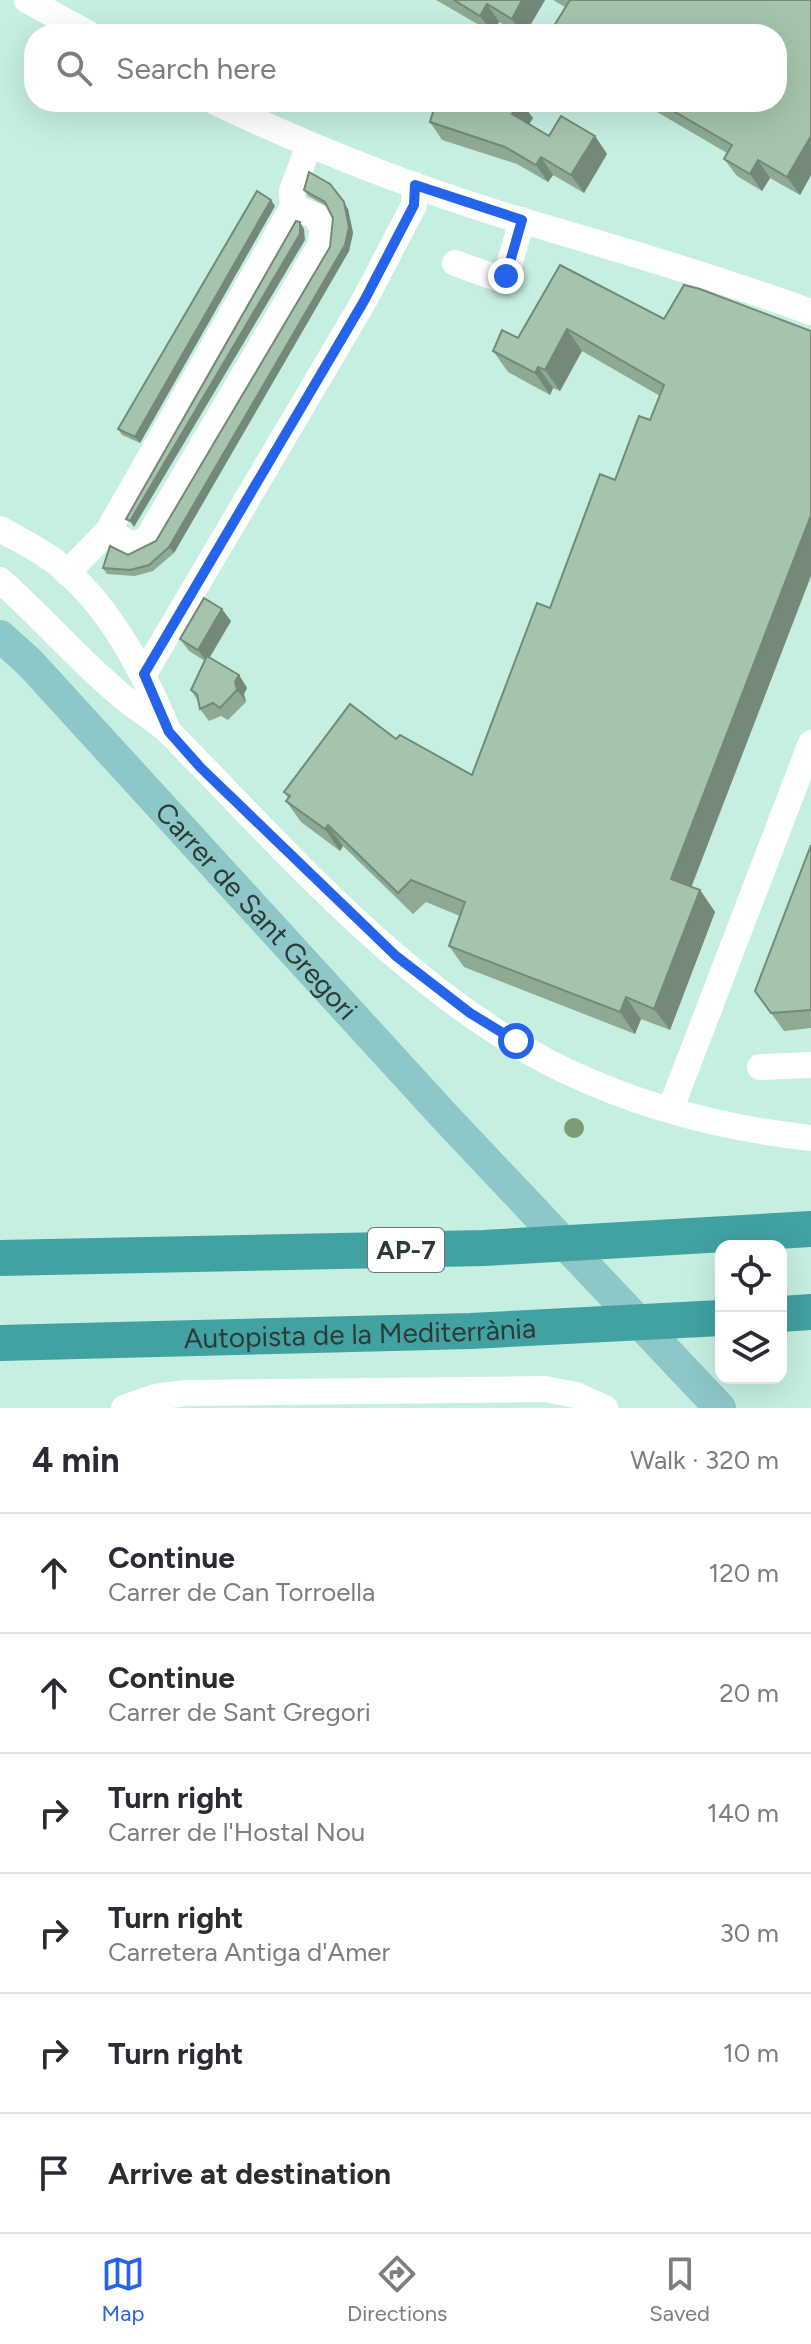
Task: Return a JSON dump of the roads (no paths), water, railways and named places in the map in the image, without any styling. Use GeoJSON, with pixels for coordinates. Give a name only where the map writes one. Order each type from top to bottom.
{"type":"FeatureCollection","features":[{"type":"Feature","properties":{"kind":"highway","name":"AP-7"},"geometry":{"type":"LineString","coordinates":[[0,1258],[469,1248],[811,1229]]}},
{"type":"Feature","properties":{"kind":"highway"},"geometry":{"type":"LineString","coordinates":[[787,1314],[811,1312]]}},
{"type":"Feature","properties":{"kind":"highway","name":"Autopista de la Mediterrània"},"geometry":{"type":"LineString","coordinates":[[0,1343],[471,1331],[715,1318]]}},
{"type":"Feature","properties":{"kind":"main road","name":"Carrer de Sant Gregori"},"geometry":{"type":"LineString","coordinates":[[0,636],[30,663],[720,1408]]}},
{"type":"Feature","properties":{"kind":"street"},"geometry":{"type":"LineString","coordinates":[[27,0],[71,24]]}},
{"type":"Feature","properties":{"kind":"street"},"geometry":{"type":"LineString","coordinates":[[237,112],[309,145],[415,185],[690,269],[811,312]]}},
{"type":"Feature","properties":{"kind":"street"},"geometry":{"type":"LineString","coordinates":[[67,573],[108,531],[293,207],[292,191],[309,145]]}},
{"type":"Feature","properties":{"kind":"street"},"geometry":{"type":"LineString","coordinates":[[144,674],[364,301],[414,205],[415,185]]}},
{"type":"Feature","properties":{"kind":"street"},"geometry":{"type":"LineString","coordinates":[[108,531],[133,545],[147,539],[320,246],[323,230],[316,216],[293,207]]}},
{"type":"Feature","properties":{"kind":"street"},"geometry":{"type":"LineString","coordinates":[[455,263],[497,278],[506,276],[522,220]]}},
{"type":"Feature","properties":{"kind":"street"},"geometry":{"type":"LineString","coordinates":[[0,529],[67,573],[105,615],[144,674],[169,732]]}},
{"type":"Feature","properties":{"kind":"street"},"geometry":{"type":"LineString","coordinates":[[0,580],[123,697],[169,732],[201,768],[396,956],[470,1013],[563,1070],[605,1088],[768,1133],[811,1138]]}},
{"type":"Feature","properties":{"kind":"street"},"geometry":{"type":"LineString","coordinates":[[671,1108],[811,743]]}},
{"type":"Feature","properties":{"kind":"street"},"geometry":{"type":"LineString","coordinates":[[760,1067],[811,1065]]}},
{"type":"Feature","properties":{"kind":"street"},"geometry":{"type":"LineString","coordinates":[[124,1408],[155,1397],[186,1393],[545,1389],[576,1395],[605,1408]]}}]}
